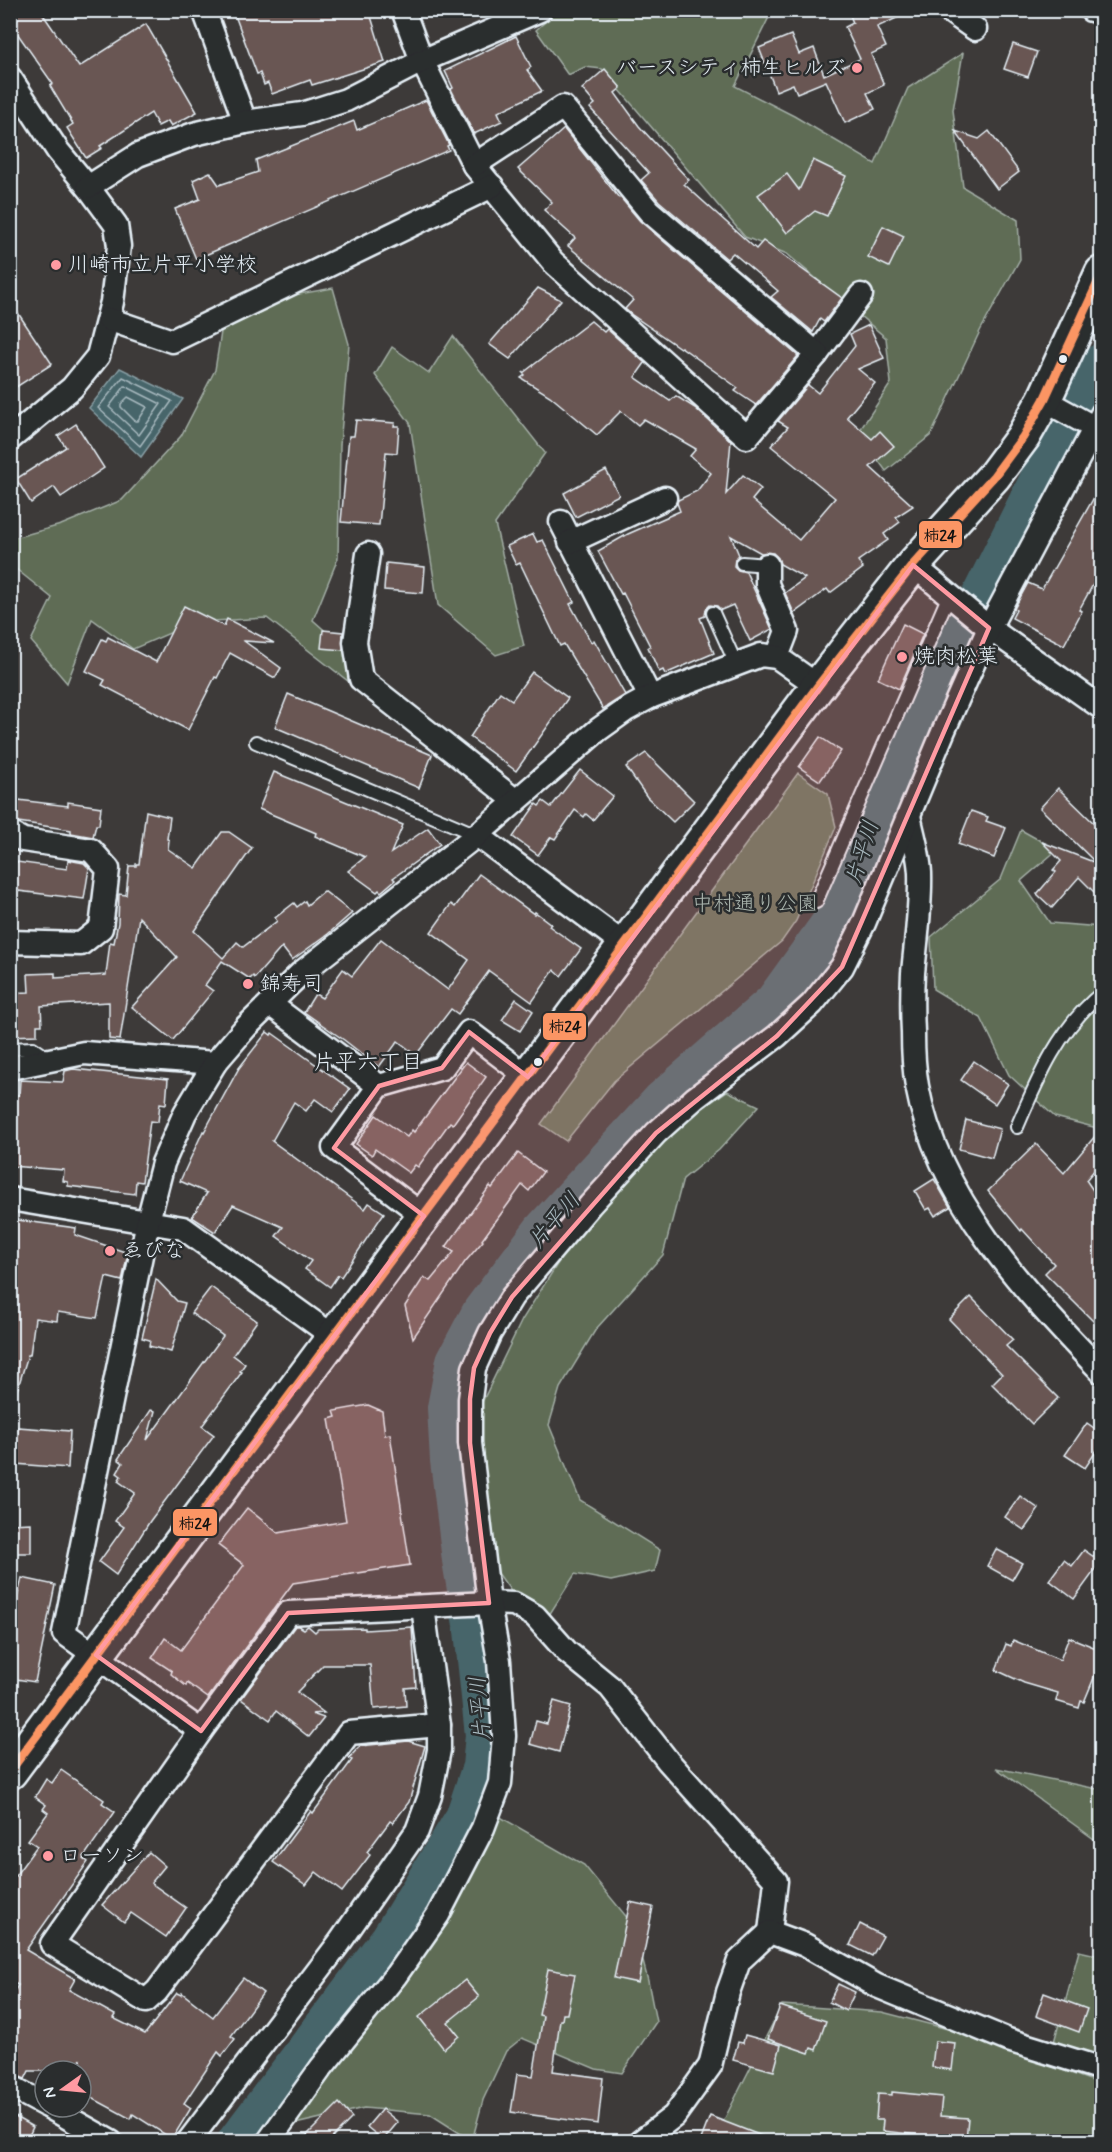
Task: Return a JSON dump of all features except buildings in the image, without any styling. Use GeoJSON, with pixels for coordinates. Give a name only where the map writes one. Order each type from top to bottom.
{"type":"FeatureCollection","features":[{"type":"Feature","properties":{"kind":"main road"},"geometry":{"type":"LineString","coordinates":[[10,1772],[818,686],[913,565],[994,476],[1050,403],[1101,273]]}},
{"type":"Feature","properties":{"kind":"street"},"geometry":{"type":"LineString","coordinates":[[204,10],[245,122]]}},
{"type":"Feature","properties":{"kind":"street"},"geometry":{"type":"LineString","coordinates":[[403,10],[422,61],[474,165],[553,262],[747,437],[817,354],[861,295]]}},
{"type":"Feature","properties":{"kind":"street"},"geometry":{"type":"LineString","coordinates":[[88,187],[138,155],[194,134],[245,122],[302,114],[346,100],[422,61],[540,10]]}},
{"type":"Feature","properties":{"kind":"street"},"geometry":{"type":"LineString","coordinates":[[948,10],[975,29]]}},
{"type":"Feature","properties":{"kind":"street"},"geometry":{"type":"LineString","coordinates":[[1091,10],[1101,13]]}},
{"type":"Feature","properties":{"kind":"street"},"geometry":{"type":"LineString","coordinates":[[10,78],[58,151],[116,225],[119,246],[112,302],[99,356],[72,387],[25,429],[10,439]]}},
{"type":"Feature","properties":{"kind":"street"},"geometry":{"type":"LineString","coordinates":[[474,165],[563,107],[649,211],[817,354]]}},
{"type":"Feature","properties":{"kind":"street"},"geometry":{"type":"LineString","coordinates":[[108,319],[172,341],[492,186]]}},
{"type":"Feature","properties":{"kind":"street"},"geometry":{"type":"LineString","coordinates":[[268,2142],[321,2068],[396,1975],[438,1915],[483,1828],[500,1783],[504,1736],[499,1661],[486,1603],[470,1443],[470,1399],[474,1368],[490,1333],[512,1297],[590,1205],[656,1133],[695,1098],[777,1036],[812,1004],[842,967],[864,923],[944,730],[968,610],[1099,425],[1050,403]]}},
{"type":"Feature","properties":{"kind":"street"},"geometry":{"type":"LineString","coordinates":[[650,698],[566,532],[665,498]]}},
{"type":"Feature","properties":{"kind":"street"},"geometry":{"type":"LineString","coordinates":[[368,554],[355,642],[362,679],[516,801]]}},
{"type":"Feature","properties":{"kind":"street"},"geometry":{"type":"LineString","coordinates":[[767,565],[767,584],[788,631],[777,657]]}},
{"type":"Feature","properties":{"kind":"street"},"geometry":{"type":"LineString","coordinates":[[913,565],[968,610],[1101,708]]}},
{"type":"Feature","properties":{"kind":"street"},"geometry":{"type":"LineString","coordinates":[[201,1731],[64,1633],[148,1221],[163,1163],[185,1113],[215,1063],[246,1027],[301,973],[477,835],[598,730],[626,710],[650,698],[761,655],[777,657],[818,686]]}},
{"type":"Feature","properties":{"kind":"street"},"geometry":{"type":"LineString","coordinates":[[909,816],[920,871],[919,919],[913,975],[913,1032],[917,1085],[930,1133],[952,1181],[984,1237],[1032,1296],[1101,1372]]}},
{"type":"Feature","properties":{"kind":"street"},"geometry":{"type":"LineString","coordinates":[[10,833],[23,840],[91,850],[108,869],[101,928],[81,944],[10,942]]}},
{"type":"Feature","properties":{"kind":"street"},"geometry":{"type":"LineString","coordinates":[[477,835],[625,945]]}},
{"type":"Feature","properties":{"kind":"street"},"geometry":{"type":"LineString","coordinates":[[270,1004],[379,1086]]}},
{"type":"Feature","properties":{"kind":"street"},"geometry":{"type":"LineString","coordinates":[[424,1216],[334,1148],[379,1086],[442,1068],[468,1032],[528,1077]]}},
{"type":"Feature","properties":{"kind":"street"},"geometry":{"type":"LineString","coordinates":[[10,1068],[84,1053],[215,1063]]}},
{"type":"Feature","properties":{"kind":"street"},"geometry":{"type":"LineString","coordinates":[[10,1199],[183,1228],[334,1337]]}},
{"type":"Feature","properties":{"kind":"street"},"geometry":{"type":"LineString","coordinates":[[439,1725],[349,1733],[164,1981],[146,2001],[52,1944],[201,1731],[288,1612],[453,1604],[514,1604],[535,1616],[567,1652],[610,1687],[668,1761],[776,1881],[770,1932],[739,1961],[728,1992],[710,2066],[674,2116],[640,2142]]}},
{"type":"Feature","properties":{"kind":"street"},"geometry":{"type":"LineString","coordinates":[[188,2142],[340,1942],[417,1831],[430,1796],[439,1750],[439,1725],[423,1607]]}},
{"type":"Feature","properties":{"kind":"street"},"geometry":{"type":"LineString","coordinates":[[770,1932],[805,1945],[877,1986],[1008,2040],[1101,2069]]}},
{"type":"Feature","properties":{"kind":"street"},"geometry":{"type":"LineString","coordinates":[[10,2086],[33,2098]]}},
{"type":"Feature","properties":{"kind":"street"},"geometry":{"type":"LineString","coordinates":[[70,2119],[111,2142]]}},
{"type":"Feature","properties":{"kind":"lane"},"geometry":{"type":"LineString","coordinates":[[742,563],[767,565]]}},
{"type":"Feature","properties":{"kind":"lane"},"geometry":{"type":"LineString","coordinates":[[816,902],[968,610]]}},
{"type":"Feature","properties":{"kind":"lane"},"geometry":{"type":"LineString","coordinates":[[713,613],[736,664]]}},
{"type":"Feature","properties":{"kind":"lane"},"geometry":{"type":"LineString","coordinates":[[256,742],[477,835]]}},
{"type":"Feature","properties":{"kind":"lane"},"geometry":{"type":"LineString","coordinates":[[1017,1127],[1043,1068],[1062,1036],[1101,993]]}},
{"type":"Feature","properties":{"kind":"lane"},"geometry":{"type":"LineString","coordinates":[[10,1049],[33,1048],[49,1059]]}},
{"type":"Feature","properties":{"kind":"highlighted area"},"geometry":{"type":"Polygon","coordinates":[[[913,565],[989,628],[842,967],[777,1036],[656,1133],[512,1297],[490,1333],[474,1368],[470,1399],[470,1443],[489,1603],[288,1613],[201,1731],[96,1655],[424,1216],[334,1148],[379,1086],[442,1068],[469,1032],[528,1077],[913,565]]]}},
{"type":"Feature","properties":{"kind":"green space"},"geometry":{"type":"Polygon","coordinates":[[[540,11],[772,11],[735,86],[794,116],[875,164],[908,88],[963,53],[953,110],[963,187],[1018,220],[1020,259],[980,331],[931,435],[886,471],[858,433],[891,383],[886,338],[787,254],[745,237],[602,69],[585,67],[568,75],[536,30],[545,22],[540,11]]]}},
{"type":"Feature","properties":{"kind":"green space"},"geometry":{"type":"Polygon","coordinates":[[[333,288],[349,344],[340,445],[338,558],[313,620],[358,660],[348,681],[267,618],[195,622],[133,649],[92,619],[67,683],[31,641],[52,598],[11,565],[10,539],[61,525],[122,500],[181,436],[215,370],[225,307],[333,288]]]}},
{"type":"Feature","properties":{"kind":"green space"},"geometry":{"type":"Polygon","coordinates":[[[453,336],[545,453],[495,524],[524,646],[496,655],[438,605],[410,423],[375,375],[392,347],[429,373],[453,336]]]}},
{"type":"Feature","properties":{"kind":"green space","name":"中村通り公園"},"geometry":{"type":"Polygon","coordinates":[[[798,773],[828,794],[836,827],[796,921],[782,941],[614,1081],[566,1141],[541,1124],[798,773]]]}},
{"type":"Feature","properties":{"kind":"green space"},"geometry":{"type":"Polygon","coordinates":[[[1021,830],[1057,850],[1021,881],[1050,923],[1101,927],[1101,1129],[1055,1117],[1009,1075],[981,1018],[933,989],[931,937],[1001,879],[1021,830]]]}},
{"type":"Feature","properties":{"kind":"green space"},"geometry":{"type":"Polygon","coordinates":[[[727,1091],[759,1106],[719,1150],[683,1179],[663,1255],[596,1329],[560,1388],[549,1425],[580,1500],[660,1550],[655,1571],[611,1581],[575,1574],[539,1631],[493,1566],[475,1417],[522,1320],[585,1220],[655,1142],[727,1091]]]}},
{"type":"Feature","properties":{"kind":"green space"},"geometry":{"type":"Polygon","coordinates":[[[996,1768],[1101,1788],[1101,1844],[996,1768]]]}},
{"type":"Feature","properties":{"kind":"green space"},"geometry":{"type":"Polygon","coordinates":[[[490,1811],[584,1865],[634,1926],[656,2022],[622,2073],[596,2069],[522,2038],[506,2051],[483,2100],[472,2141],[430,2114],[364,2108],[295,2124],[353,2026],[410,1963],[490,1811]]]}},
{"type":"Feature","properties":{"kind":"green space"},"geometry":{"type":"Polygon","coordinates":[[[1079,1951],[1101,1956],[1101,2058],[1054,2042],[1079,1951]]]}},
{"type":"Feature","properties":{"kind":"green space"},"geometry":{"type":"Polygon","coordinates":[[[782,2005],[882,2012],[948,2029],[1101,2084],[1101,2141],[715,2142],[782,2005]]]}},
{"type":"Feature","properties":{"kind":"water"},"geometry":{"type":"Polygon","coordinates":[[[120,368],[183,399],[141,457],[89,408],[120,368]]]}},
{"type":"Feature","properties":{"kind":"waterway","name":"片平川"},"geometry":{"type":"LineString","coordinates":[[238,2142],[391,1940],[466,1818],[483,1767],[486,1735],[475,1630],[463,1560],[451,1460],[448,1408],[457,1361],[483,1312],[543,1232],[663,1101],[775,1003],[849,900],[878,805],[1075,411],[1102,364]]}},
{"type":"Feature","properties":{"kind":"transit line","name":"柿24"},"geometry":{"type":"LineString","coordinates":[[10,1771],[818,686],[913,565],[994,476],[1023,437],[1044,400],[1102,274]]}},
{"type":"Feature","properties":{"kind":"place","name":"バースシティ柿生ヒルズ"},"geometry":{"type":"Point","coordinates":[857,68]}},
{"type":"Feature","properties":{"kind":"place","name":"川崎市立片平小学校"},"geometry":{"type":"Point","coordinates":[56,265]}},
{"type":"Feature","properties":{"kind":"place","name":"焼肉松葉"},"geometry":{"type":"Point","coordinates":[902,657]}},
{"type":"Feature","properties":{"kind":"place","name":"錦寿司"},"geometry":{"type":"Point","coordinates":[248,984]}},
{"type":"Feature","properties":{"kind":"place","name":"ゑびな"},"geometry":{"type":"Point","coordinates":[110,1251]}},
{"type":"Feature","properties":{"kind":"place","name":"ローソン"},"geometry":{"type":"Point","coordinates":[48,1856]}},
{"type":"Feature","properties":{"kind":"district","name":"片平六丁目"},"geometry":{"type":"Point","coordinates":[368,1063]}}]}
